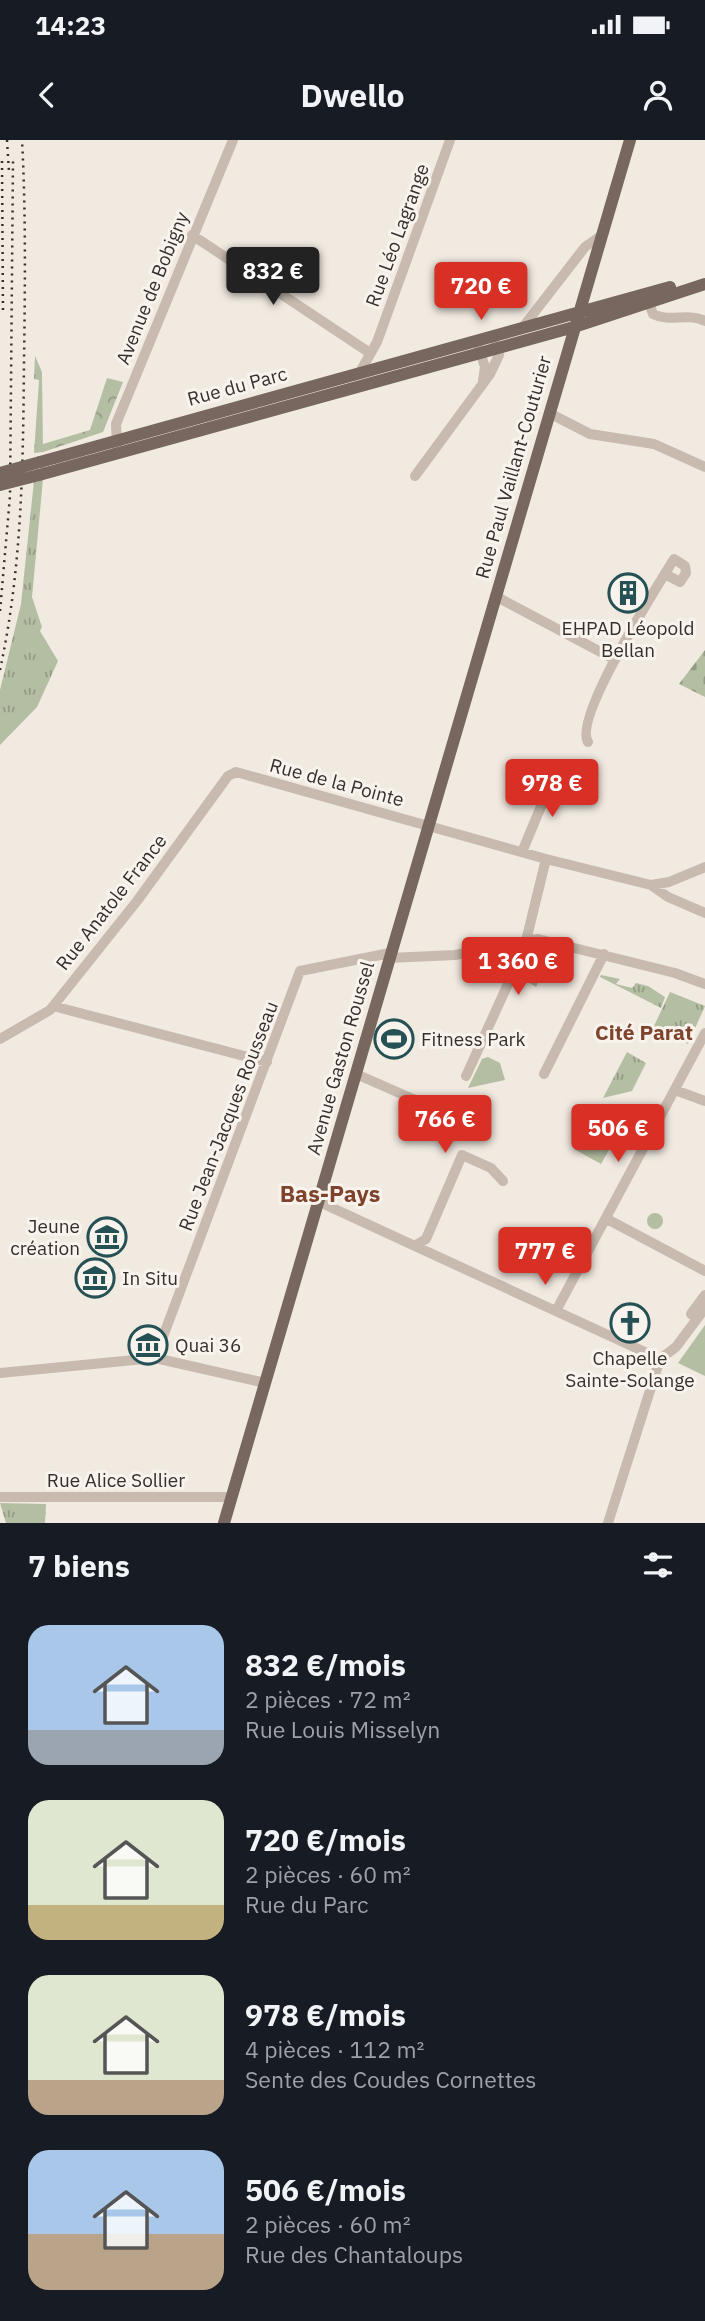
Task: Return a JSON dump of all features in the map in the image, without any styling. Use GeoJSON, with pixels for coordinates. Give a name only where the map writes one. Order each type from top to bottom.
{"type":"FeatureCollection","features":[{"type":"Feature","properties":{"kind":"main road","name":"Rue Paul Vaillant-Couturier"},"geometry":{"type":"LineString","coordinates":[[481,644],[630,140]]}},
{"type":"Feature","properties":{"kind":"main road","name":"Rue du Parc"},"geometry":{"type":"LineString","coordinates":[[0,485],[93,452],[360,372],[705,281]]}},
{"type":"Feature","properties":{"kind":"main road","name":"Rue du Parc"},"geometry":{"type":"LineString","coordinates":[[117,445],[481,358],[499,348],[649,303],[705,281]]}},
{"type":"Feature","properties":{"kind":"main road","name":"Rue du Parc"},"geometry":{"type":"LineString","coordinates":[[0,473],[93,452]]}},
{"type":"Feature","properties":{"kind":"main road","name":"Avenue Gaston Roussel"},"geometry":{"type":"LineString","coordinates":[[224,1523],[481,644]]}},
{"type":"Feature","properties":{"kind":"street","name":"Avenue de Bobigny"},"geometry":{"type":"LineString","coordinates":[[117,445],[116,424],[233,140]]}},
{"type":"Feature","properties":{"kind":"street","name":"Rue Léo Lagrange"},"geometry":{"type":"LineString","coordinates":[[360,372],[377,342],[450,140]]}},
{"type":"Feature","properties":{"kind":"street"},"geometry":{"type":"LineString","coordinates":[[192,235],[370,353]]}},
{"type":"Feature","properties":{"kind":"street"},"geometry":{"type":"LineString","coordinates":[[523,327],[585,247],[602,235]]}},
{"type":"Feature","properties":{"kind":"street"},"geometry":{"type":"LineString","coordinates":[[649,303],[653,314],[664,319],[691,314],[705,321]]}},
{"type":"Feature","properties":{"kind":"street"},"geometry":{"type":"LineString","coordinates":[[415,476],[496,362],[499,348],[492,340],[485,338],[481,358],[482,381]]}},
{"type":"Feature","properties":{"kind":"street"},"geometry":{"type":"LineString","coordinates":[[377,342],[379,358],[393,363]]}},
{"type":"Feature","properties":{"kind":"street"},"geometry":{"type":"LineString","coordinates":[[481,358],[488,365],[496,362]]}},
{"type":"Feature","properties":{"kind":"street"},"geometry":{"type":"LineString","coordinates":[[549,413],[590,434],[654,444],[705,467]]}},
{"type":"Feature","properties":{"kind":"street"},"geometry":{"type":"LineString","coordinates":[[588,742],[585,729],[614,659],[665,574]]}},
{"type":"Feature","properties":{"kind":"street"},"geometry":{"type":"LineString","coordinates":[[495,596],[614,659]]}},
{"type":"Feature","properties":{"kind":"street","name":"Rue de la Pointe"},"geometry":{"type":"LineString","coordinates":[[236,772],[546,859],[651,885]]}},
{"type":"Feature","properties":{"kind":"street","name":"Rue Anatole France"},"geometry":{"type":"LineString","coordinates":[[0,1039],[53,1006],[136,901],[228,776],[236,772]]}},
{"type":"Feature","properties":{"kind":"street"},"geometry":{"type":"LineString","coordinates":[[522,852],[555,773]]}},
{"type":"Feature","properties":{"kind":"street"},"geometry":{"type":"LineString","coordinates":[[466,1076],[525,941],[546,859]]}},
{"type":"Feature","properties":{"kind":"street"},"geometry":{"type":"LineString","coordinates":[[651,885],[705,867]]}},
{"type":"Feature","properties":{"kind":"street"},"geometry":{"type":"LineString","coordinates":[[651,885],[668,897],[705,914]]}},
{"type":"Feature","properties":{"kind":"street"},"geometry":{"type":"LineString","coordinates":[[389,955],[455,955],[538,940],[604,954],[705,984]]}},
{"type":"Feature","properties":{"kind":"street"},"geometry":{"type":"LineString","coordinates":[[544,1074],[604,954]]}},
{"type":"Feature","properties":{"kind":"street","name":"Rue Jean-Jacques Rousseau"},"geometry":{"type":"LineString","coordinates":[[155,1359],[267,1062],[295,977],[300,971],[389,955]]}},
{"type":"Feature","properties":{"kind":"street"},"geometry":{"type":"LineString","coordinates":[[53,1006],[267,1062]]}},
{"type":"Feature","properties":{"kind":"street"},"geometry":{"type":"LineString","coordinates":[[557,1310],[705,1033]]}},
{"type":"Feature","properties":{"kind":"street"},"geometry":{"type":"LineString","coordinates":[[356,1074],[445,1113]]}},
{"type":"Feature","properties":{"kind":"street"},"geometry":{"type":"LineString","coordinates":[[676,1090],[705,1101]]}},
{"type":"Feature","properties":{"kind":"street"},"geometry":{"type":"LineString","coordinates":[[416,1245],[426,1239],[462,1155],[491,1168],[503,1181]]}},
{"type":"Feature","properties":{"kind":"street"},"geometry":{"type":"LineString","coordinates":[[318,1199],[660,1359]]}},
{"type":"Feature","properties":{"kind":"street"},"geometry":{"type":"LineString","coordinates":[[607,1219],[705,1271]]}},
{"type":"Feature","properties":{"kind":"street"},"geometry":{"type":"LineString","coordinates":[[608,1523],[660,1359],[676,1347],[705,1295]]}},
{"type":"Feature","properties":{"kind":"street"},"geometry":{"type":"LineString","coordinates":[[694,1316],[705,1308]]}},
{"type":"Feature","properties":{"kind":"street"},"geometry":{"type":"LineString","coordinates":[[0,1373],[155,1359],[265,1383]]}},
{"type":"Feature","properties":{"kind":"street","name":"Rue Alice Sollier"},"geometry":{"type":"LineString","coordinates":[[0,1497],[232,1497]]}},
{"type":"Feature","properties":{"kind":"green space"},"geometry":{"type":"Polygon","coordinates":[[[35,356],[42,372],[43,452],[34,453],[39,380],[34,379],[35,356]]]}},
{"type":"Feature","properties":{"kind":"green space"},"geometry":{"type":"Polygon","coordinates":[[[107,378],[123,382],[103,432],[43,452],[43,444],[90,430],[107,378]]]}},
{"type":"Feature","properties":{"kind":"green space"},"geometry":{"type":"Polygon","coordinates":[[[43,479],[32,597],[42,627],[40,631],[58,661],[37,707],[0,745],[0,690],[21,604],[34,481],[43,479]]]}},
{"type":"Feature","properties":{"kind":"green space"},"geometry":{"type":"Polygon","coordinates":[[[705,650],[705,697],[679,684],[705,650]]]}},
{"type":"Feature","properties":{"kind":"green space"},"geometry":{"type":"Polygon","coordinates":[[[537,952],[550,960],[536,987],[523,979],[537,952]]]}},
{"type":"Feature","properties":{"kind":"green space"},"geometry":{"type":"Polygon","coordinates":[[[600,977],[620,979],[616,984],[632,988],[636,983],[648,986],[665,997],[661,1008],[600,977]]]}},
{"type":"Feature","properties":{"kind":"green space"},"geometry":{"type":"Polygon","coordinates":[[[670,992],[705,1006],[688,1044],[654,1026],[670,992]]]}},
{"type":"Feature","properties":{"kind":"green space"},"geometry":{"type":"Polygon","coordinates":[[[627,1052],[646,1063],[632,1091],[603,1098],[627,1052]]]}},
{"type":"Feature","properties":{"kind":"green space"},"geometry":{"type":"Polygon","coordinates":[[[488,1057],[500,1063],[505,1080],[468,1088],[482,1059],[488,1057]]]}},
{"type":"Feature","properties":{"kind":"green space"},"geometry":{"type":"Polygon","coordinates":[[[586,1126],[614,1141],[601,1164],[574,1149],[586,1126]]]}},
{"type":"Feature","properties":{"kind":"green space"},"geometry":{"type":"Polygon","coordinates":[[[652,1213],[658,1213],[663,1221],[661,1227],[652,1229],[647,1224],[647,1218],[652,1213]]]}},
{"type":"Feature","properties":{"kind":"green space"},"geometry":{"type":"Polygon","coordinates":[[[705,1325],[705,1376],[678,1363],[705,1325]]]}},
{"type":"Feature","properties":{"kind":"green space"},"geometry":{"type":"Polygon","coordinates":[[[0,1503],[46,1504],[45,1523],[6,1523],[0,1503]]]}},
{"type":"Feature","properties":{"kind":"railway"},"geometry":{"type":"LineString","coordinates":[[7,140],[9,172]]}},
{"type":"Feature","properties":{"kind":"railway"},"geometry":{"type":"LineString","coordinates":[[0,670],[13,594],[22,479],[25,279],[22,140]]}},
{"type":"Feature","properties":{"kind":"railway"},"geometry":{"type":"LineString","coordinates":[[2,161],[3,315]]}},
{"type":"Feature","properties":{"kind":"railway"},"geometry":{"type":"LineString","coordinates":[[0,611],[10,496],[13,161]]}},
{"type":"Feature","properties":{"kind":"place","name":"EHPAD Léopold Bellan"},"geometry":{"type":"Point","coordinates":[628,593]}},
{"type":"Feature","properties":{"kind":"place","name":"Fitness Park"},"geometry":{"type":"Point","coordinates":[394,1039]}},
{"type":"Feature","properties":{"kind":"place","name":"Jeune création"},"geometry":{"type":"Point","coordinates":[107,1237]}},
{"type":"Feature","properties":{"kind":"place","name":"In Situ"},"geometry":{"type":"Point","coordinates":[95,1278]}},
{"type":"Feature","properties":{"kind":"place","name":"Chapelle Sainte-Solange"},"geometry":{"type":"Point","coordinates":[630,1323]}},
{"type":"Feature","properties":{"kind":"place","name":"Quai 36"},"geometry":{"type":"Point","coordinates":[148,1345]}},
{"type":"Feature","properties":{"kind":"district","name":"Cité Parat"},"geometry":{"type":"Point","coordinates":[644,1033]}},
{"type":"Feature","properties":{"kind":"district","name":"Bas-Pays"},"geometry":{"type":"Point","coordinates":[330,1194]}}]}
